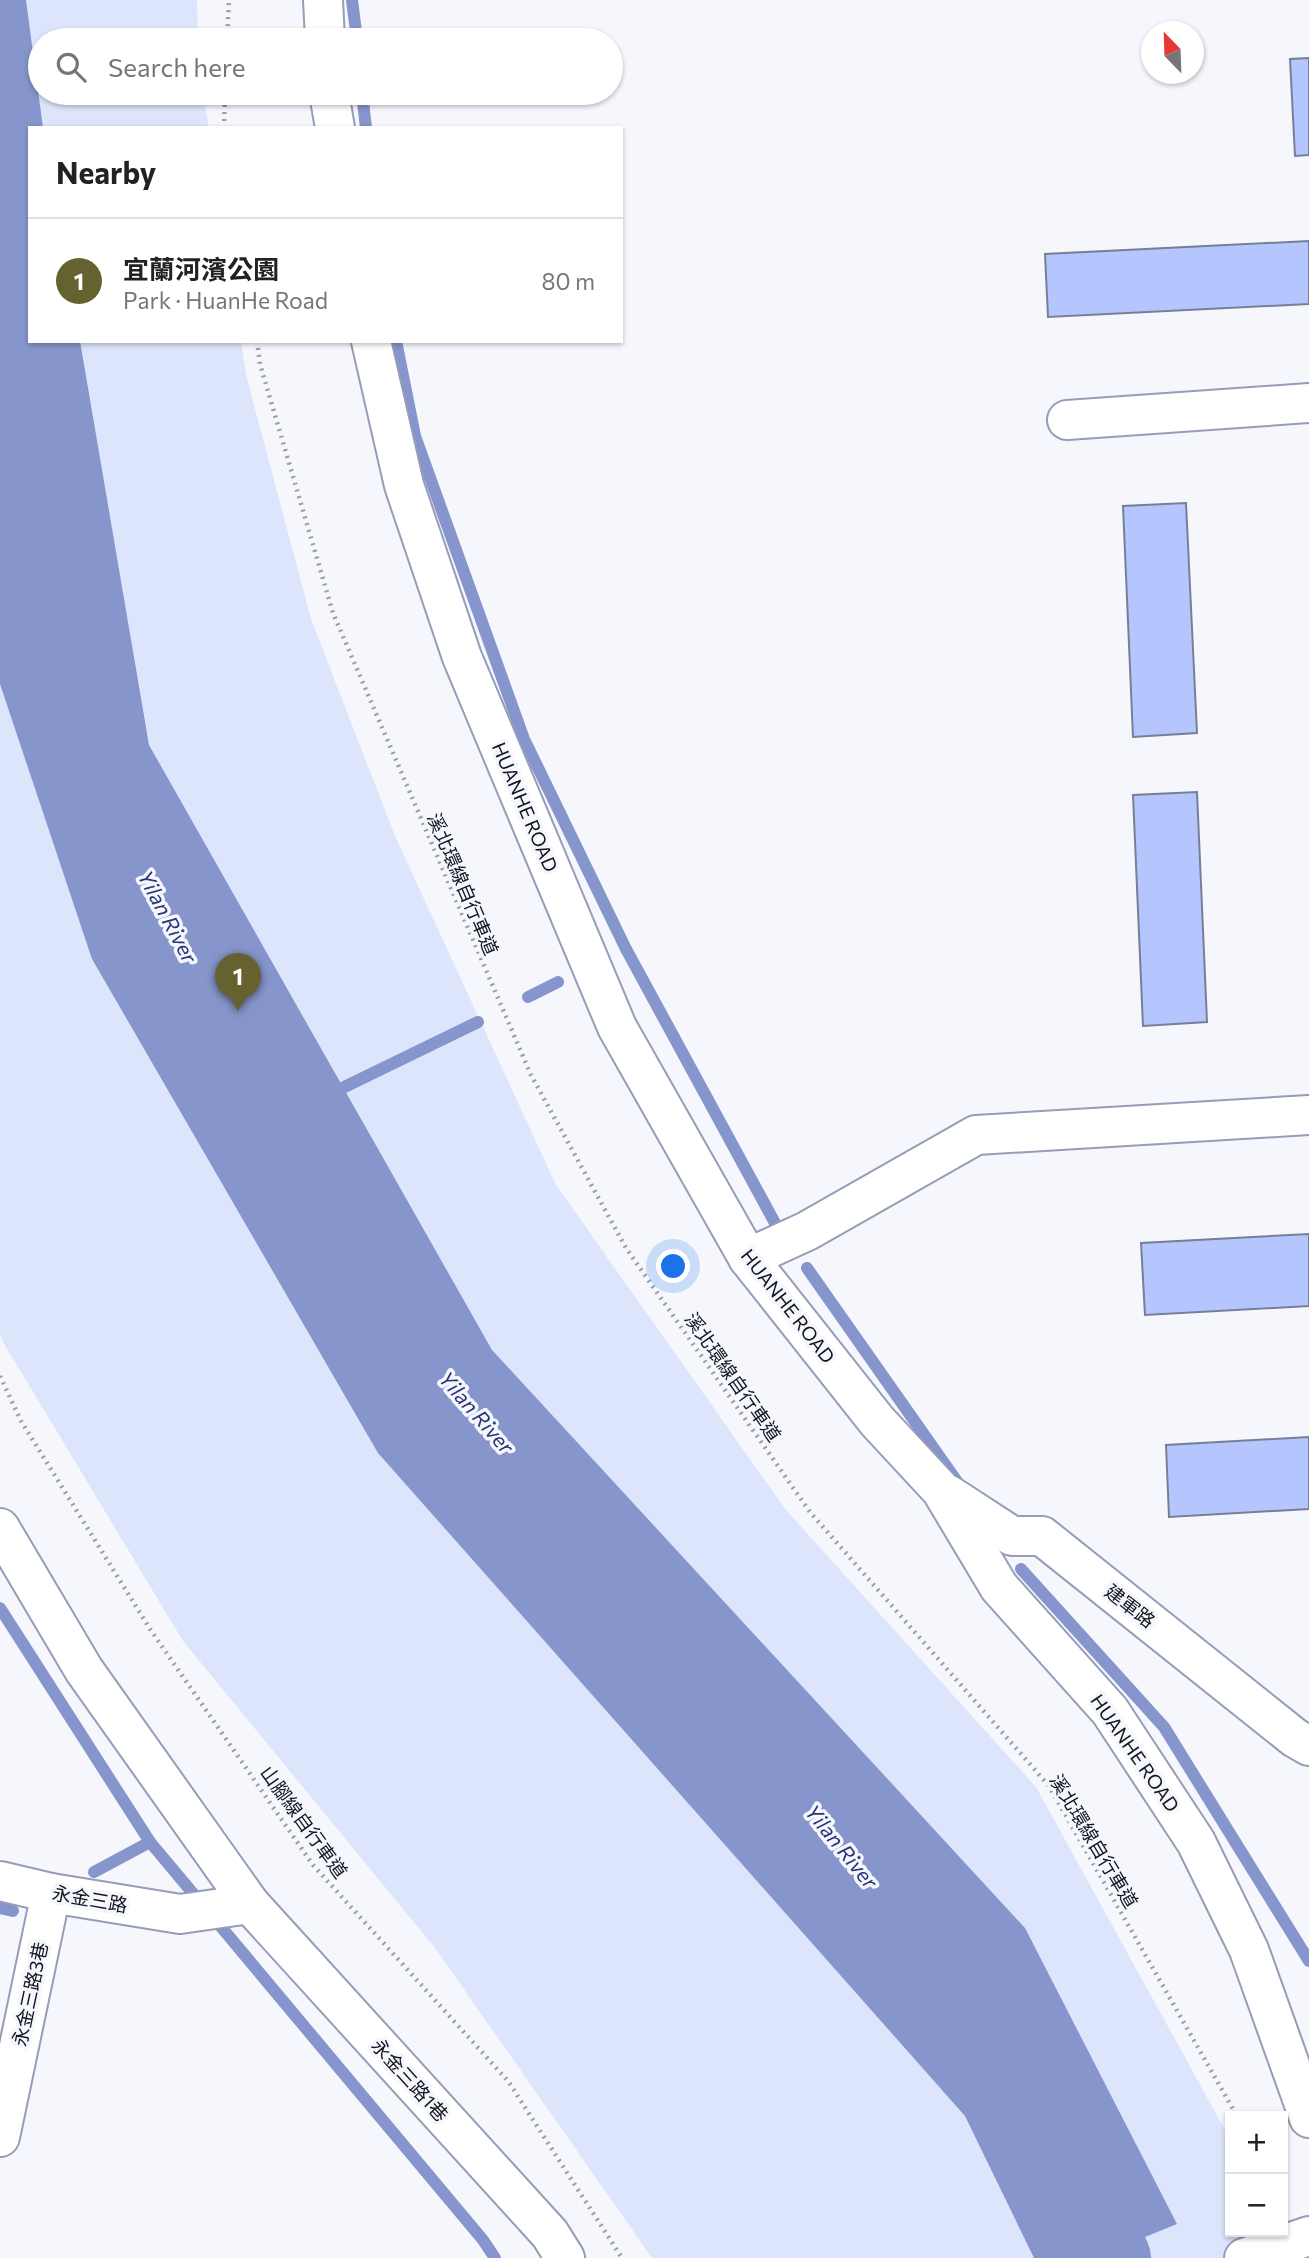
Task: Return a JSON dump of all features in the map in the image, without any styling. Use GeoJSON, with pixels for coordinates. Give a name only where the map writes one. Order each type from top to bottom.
{"type":"FeatureCollection","features":[{"type":"Feature","properties":{"kind":"street"},"geometry":{"type":"LineString","coordinates":[[323,0],[324,28]]}},
{"type":"Feature","properties":{"kind":"street"},"geometry":{"type":"LineString","coordinates":[[331,105],[335,126]]}},
{"type":"Feature","properties":{"kind":"street","name":"HUANHE ROAD"},"geometry":{"type":"LineString","coordinates":[[371,343],[404,485],[468,669],[617,1027],[748,1258],[877,1420],[942,1490],[999,1587],[1111,1711],[1196,1842],[1249,1950],[1309,2118]]}},
{"type":"Feature","properties":{"kind":"street"},"geometry":{"type":"LineString","coordinates":[[1066,420],[1309,402]]}},
{"type":"Feature","properties":{"kind":"street"},"geometry":{"type":"LineString","coordinates":[[748,1258],[807,1231],[976,1135],[1309,1115]]}},
{"type":"Feature","properties":{"kind":"street","name":"建軍路"},"geometry":{"type":"LineString","coordinates":[[942,1490],[1012,1535],[1042,1536],[1309,1746]]}},
{"type":"Feature","properties":{"kind":"street","name":"永金三路1巷"},"geometry":{"type":"LineString","coordinates":[[0,1528],[84,1670],[250,1904],[550,2234],[565,2258]]}},
{"type":"Feature","properties":{"kind":"street","name":"永金三路"},"geometry":{"type":"LineString","coordinates":[[0,1881],[51,1893],[180,1914],[250,1904]]}},
{"type":"Feature","properties":{"kind":"street","name":"永金三路3巷"},"geometry":{"type":"LineString","coordinates":[[0,2137],[51,1893]]}},
{"type":"Feature","properties":{"kind":"street"},"geometry":{"type":"LineString","coordinates":[[1244,2258],[1307,2237]]}},
{"type":"Feature","properties":{"kind":"path"},"geometry":{"type":"LineString","coordinates":[[228,28],[229,0]]}},
{"type":"Feature","properties":{"kind":"path"},"geometry":{"type":"LineString","coordinates":[[224,126],[225,105]]}},
{"type":"Feature","properties":{"kind":"path","name":"溪北環線自行車道"},"geometry":{"type":"LineString","coordinates":[[257,343],[260,364],[332,613],[531,1075],[634,1259],[810,1512],[1049,1786],[1234,2111]]}},
{"type":"Feature","properties":{"kind":"path","name":"山腳線自行車道"},"geometry":{"type":"LineString","coordinates":[[0,1376],[21,1422],[150,1629],[313,1865],[508,2081],[622,2258]]}},
{"type":"Feature","properties":{"kind":"shaded area"},"geometry":{"type":"Polygon","coordinates":[[[0,0],[197,0],[198,28],[28,28],[28,105],[205,105],[209,126],[28,126],[28,343],[241,343],[246,375],[311,619],[395,836],[556,1185],[786,1510],[1036,1787],[1225,2130],[1225,2237],[1282,2237],[1286,2258],[652,2258],[435,1948],[183,1641],[0,1334],[0,0]]]}},
{"type":"Feature","properties":{"kind":"water"},"geometry":{"type":"Polygon","coordinates":[[[0,0],[26,0],[30,28],[28,105],[40,105],[43,126],[28,126],[28,343],[80,343],[149,745],[492,1350],[1025,1928],[1177,2224],[1093,2258],[1034,2258],[965,2116],[378,1453],[92,959],[0,684],[0,0]]]}},
{"type":"Feature","properties":{"kind":"building"},"geometry":{"type":"Polygon","coordinates":[[[1309,58],[1309,155],[1295,156],[1290,59],[1309,58]]]}},
{"type":"Feature","properties":{"kind":"building"},"geometry":{"type":"Polygon","coordinates":[[[1309,241],[1309,304],[1048,317],[1045,254],[1309,241]]]}},
{"type":"Feature","properties":{"kind":"building"},"geometry":{"type":"Polygon","coordinates":[[[1186,503],[1197,733],[1133,737],[1123,506],[1186,503]]]}},
{"type":"Feature","properties":{"kind":"building"},"geometry":{"type":"Polygon","coordinates":[[[1197,792],[1207,1022],[1143,1026],[1133,795],[1197,792]]]}},
{"type":"Feature","properties":{"kind":"building"},"geometry":{"type":"Polygon","coordinates":[[[1309,1234],[1309,1306],[1145,1315],[1141,1243],[1309,1234]]]}},
{"type":"Feature","properties":{"kind":"building"},"geometry":{"type":"Polygon","coordinates":[[[1309,1437],[1309,1509],[1169,1517],[1166,1445],[1309,1437]]]}},
{"type":"Feature","properties":{"kind":"waterway"},"geometry":{"type":"LineString","coordinates":[[352,0],[356,28]]}},
{"type":"Feature","properties":{"kind":"waterway"},"geometry":{"type":"LineString","coordinates":[[363,105],[366,126]]}},
{"type":"Feature","properties":{"kind":"waterway"},"geometry":{"type":"LineString","coordinates":[[396,343],[415,436],[524,739],[626,949],[775,1223]]}},
{"type":"Feature","properties":{"kind":"waterway"},"geometry":{"type":"LineString","coordinates":[[528,997],[558,982]]}},
{"type":"Feature","properties":{"kind":"waterway"},"geometry":{"type":"LineString","coordinates":[[330,1094],[478,1022]]}},
{"type":"Feature","properties":{"kind":"waterway"},"geometry":{"type":"LineString","coordinates":[[807,1268],[958,1483]]}},
{"type":"Feature","properties":{"kind":"waterway"},"geometry":{"type":"LineString","coordinates":[[1021,1569],[1164,1727],[1309,1961]]}},
{"type":"Feature","properties":{"kind":"waterway"},"geometry":{"type":"LineString","coordinates":[[0,1608],[150,1842],[483,2240],[495,2258]]}},
{"type":"Feature","properties":{"kind":"waterway"},"geometry":{"type":"LineString","coordinates":[[94,1872],[150,1842]]}},
{"type":"Feature","properties":{"kind":"waterway"},"geometry":{"type":"LineString","coordinates":[[0,1908],[13,1911]]}},
{"type":"Feature","properties":{"kind":"waterway","name":"Yilan River"},"geometry":{"type":"LineString","coordinates":[[1067,2158],[1114,2258]]}},
{"type":"Feature","properties":{"kind":"place","name":"宜蘭河濱公園"},"geometry":{"type":"Point","coordinates":[238,1011]}}]}
